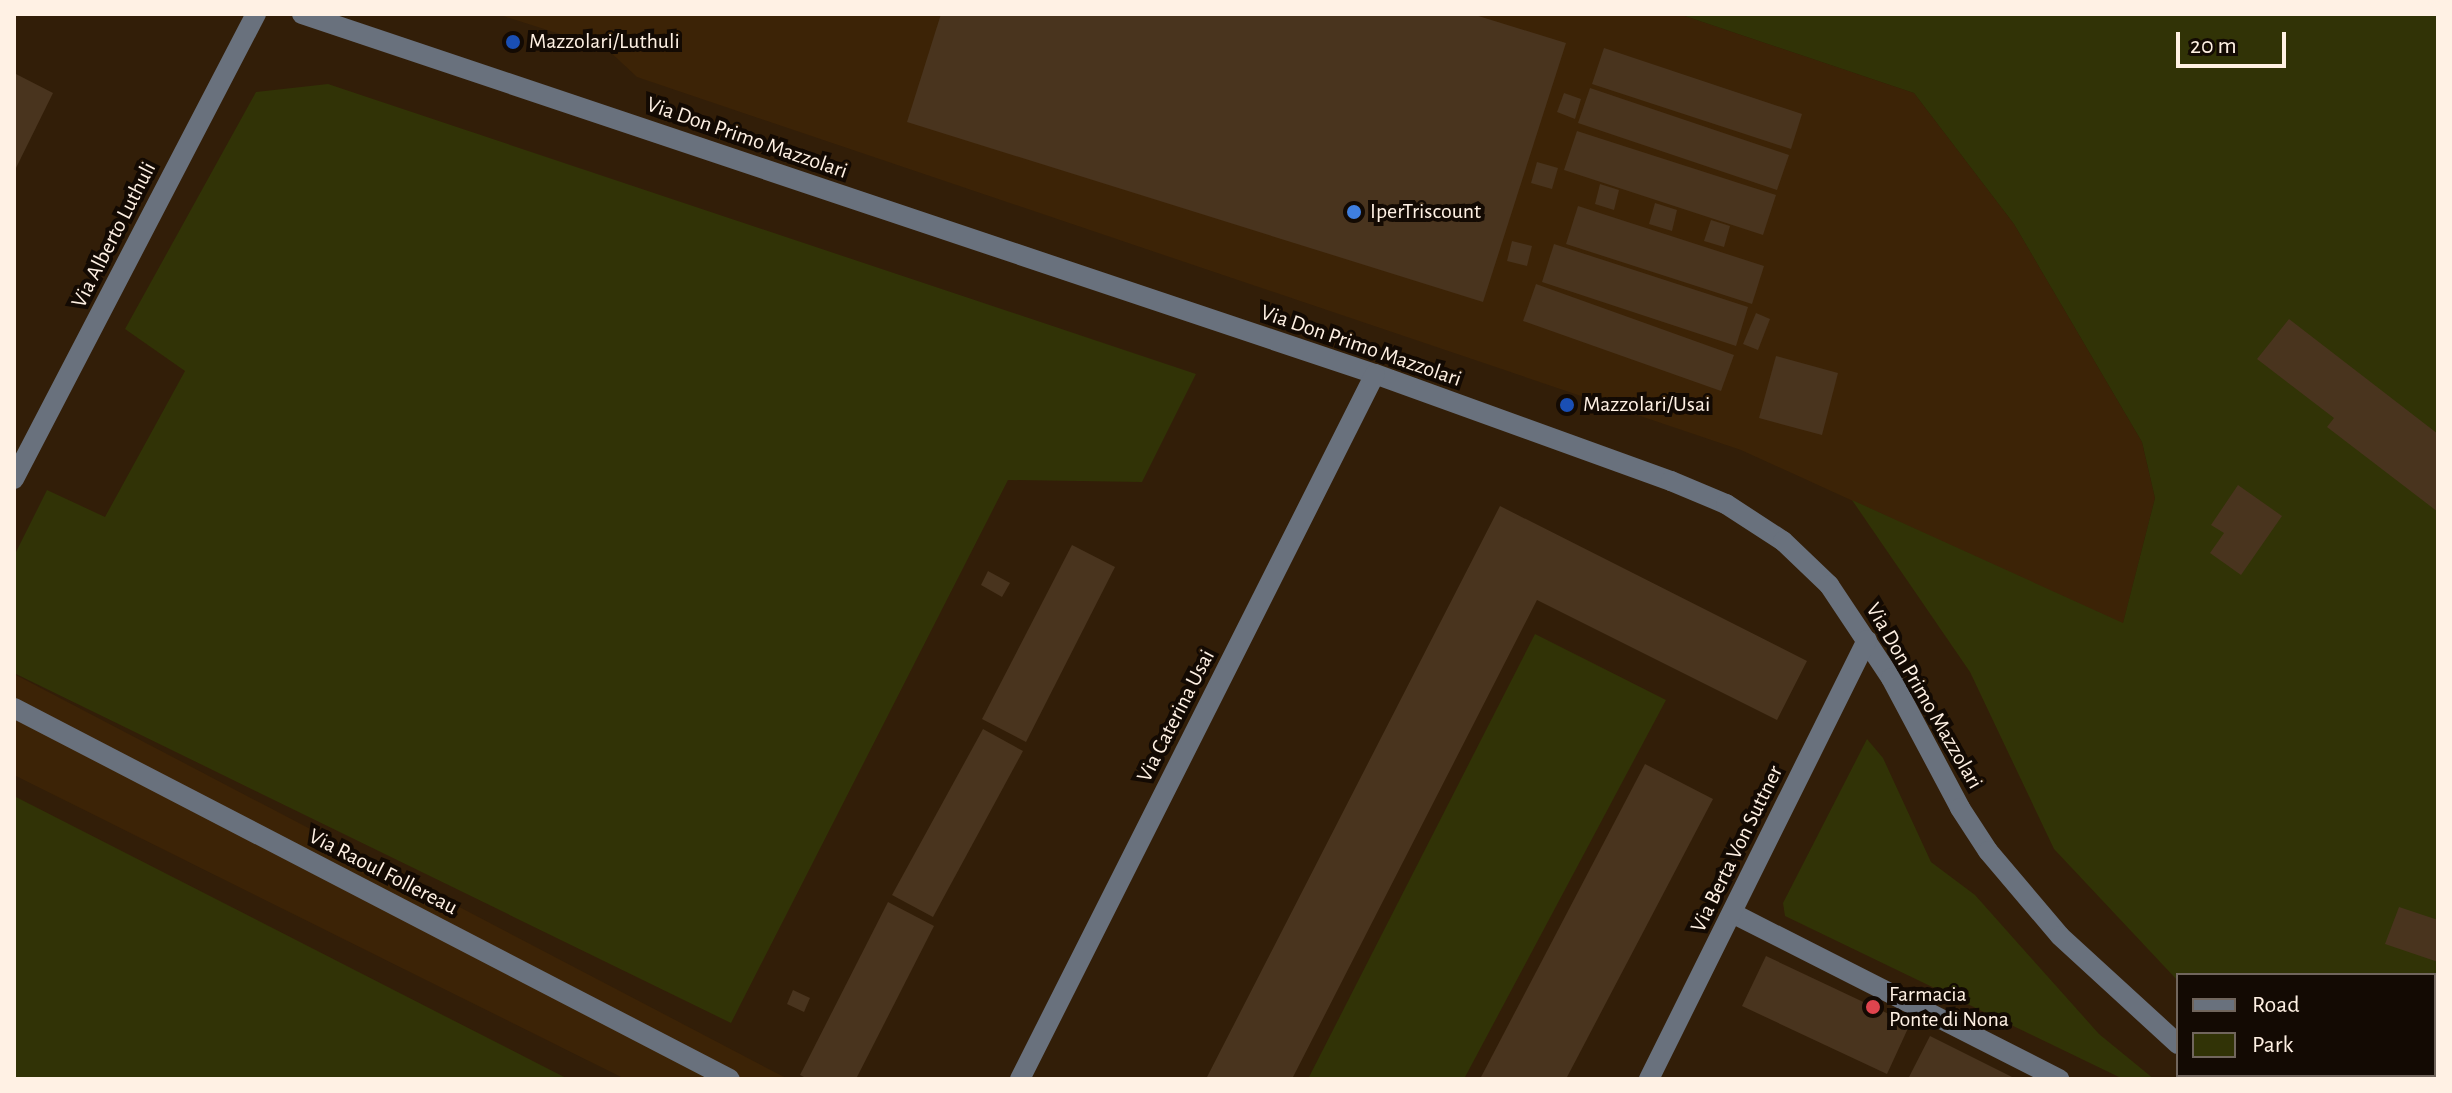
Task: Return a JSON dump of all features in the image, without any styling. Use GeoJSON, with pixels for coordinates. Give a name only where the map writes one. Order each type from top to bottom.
{"type":"FeatureCollection","features":[{"type":"Feature","properties":{"kind":"street","name":"Via Alberto Luthuli"},"geometry":{"type":"LineString","coordinates":[[14,479],[256,14]]}},
{"type":"Feature","properties":{"kind":"street","name":"Via Don Primo Mazzolari"},"geometry":{"type":"LineString","coordinates":[[302,14],[1375,374],[1671,481],[1726,504],[1755,520],[1808,563],[1829,585],[1867,640],[1960,808],[1988,851],[2060,936],[2176,1042]]}},
{"type":"Feature","properties":{"kind":"street","name":"Via Caterina Usai"},"geometry":{"type":"LineString","coordinates":[[1020,1079],[1375,374]]}},
{"type":"Feature","properties":{"kind":"street","name":"Via Berta Von Suttner"},"geometry":{"type":"LineString","coordinates":[[1649,1079],[1867,640]]}},
{"type":"Feature","properties":{"kind":"street","name":"Via Raoul Follereau"},"geometry":{"type":"LineString","coordinates":[[14,708],[730,1079]]}},
{"type":"Feature","properties":{"kind":"street"},"geometry":{"type":"LineString","coordinates":[[1732,913],[2059,1079]]}},
{"type":"Feature","properties":{"kind":"shaded area"},"geometry":{"type":"Polygon","coordinates":[[[497,14],[1679,14],[1914,93],[2014,224],[2142,442],[2155,498],[2123,624],[1741,450],[637,77],[607,49],[497,14]]]}},
{"type":"Feature","properties":{"kind":"shaded area"},"geometry":{"type":"Polygon","coordinates":[[[14,674],[788,1079],[625,1079],[14,775],[14,674]]]}},
{"type":"Feature","properties":{"kind":"green space"},"geometry":{"type":"Polygon","coordinates":[[[1679,14],[2438,14],[2438,1079],[2314,1077],[2436,1077],[2436,973],[2176,973],[2176,979],[2054,849],[1970,672],[1852,500],[2123,623],[2155,498],[2142,442],[2014,224],[1914,93],[1679,14]]]}},
{"type":"Feature","properties":{"kind":"green space"},"geometry":{"type":"Polygon","coordinates":[[[328,84],[1196,374],[1142,482],[1008,480],[731,1023],[14,673],[14,556],[47,490],[105,517],[185,371],[125,329],[256,92],[328,84]]]}},
{"type":"Feature","properties":{"kind":"green space"},"geometry":{"type":"Polygon","coordinates":[[[1535,634],[1666,700],[1464,1079],[1308,1079],[1535,634]]]}},
{"type":"Feature","properties":{"kind":"green space"},"geometry":{"type":"Polygon","coordinates":[[[1867,739],[1883,758],[1931,862],[1975,895],[2099,1034],[2154,1079],[2123,1079],[1785,916],[1783,903],[1867,739]]]}},
{"type":"Feature","properties":{"kind":"green space"},"geometry":{"type":"Polygon","coordinates":[[[14,796],[568,1079],[14,1079],[14,796]]]}},
{"type":"Feature","properties":{"kind":"building","name":"IperTriscount"},"geometry":{"type":"Polygon","coordinates":[[[941,14],[1472,14],[1566,43],[1483,302],[907,122],[941,14]]]}},
{"type":"Feature","properties":{"kind":"building"},"geometry":{"type":"Polygon","coordinates":[[[1604,48],[1802,114],[1791,149],[1592,84],[1604,48]]]}},
{"type":"Feature","properties":{"kind":"building"},"geometry":{"type":"Polygon","coordinates":[[[14,73],[53,93],[14,172],[14,73]]]}},
{"type":"Feature","properties":{"kind":"building"},"geometry":{"type":"Polygon","coordinates":[[[1590,88],[1789,155],[1777,190],[1578,123],[1590,88]]]}},
{"type":"Feature","properties":{"kind":"building"},"geometry":{"type":"Polygon","coordinates":[[[1564,93],[1581,99],[1575,119],[1557,112],[1564,93]]]}},
{"type":"Feature","properties":{"kind":"building"},"geometry":{"type":"Polygon","coordinates":[[[1577,131],[1776,195],[1763,235],[1564,170],[1577,131]]]}},
{"type":"Feature","properties":{"kind":"building"},"geometry":{"type":"Polygon","coordinates":[[[1537,162],[1558,168],[1552,189],[1531,183],[1537,162]]]}},
{"type":"Feature","properties":{"kind":"building"},"geometry":{"type":"Polygon","coordinates":[[[1600,184],[1619,190],[1614,210],[1595,204],[1600,184]]]}},
{"type":"Feature","properties":{"kind":"building"},"geometry":{"type":"Polygon","coordinates":[[[1655,203],[1677,210],[1672,231],[1649,224],[1655,203]]]}},
{"type":"Feature","properties":{"kind":"building"},"geometry":{"type":"Polygon","coordinates":[[[1578,206],[1764,266],[1752,304],[1566,244],[1578,206]]]}},
{"type":"Feature","properties":{"kind":"building"},"geometry":{"type":"Polygon","coordinates":[[[1711,220],[1730,226],[1724,247],[1704,241],[1711,220]]]}},
{"type":"Feature","properties":{"kind":"building"},"geometry":{"type":"Polygon","coordinates":[[[1512,241],[1532,246],[1527,266],[1507,261],[1512,241]]]}},
{"type":"Feature","properties":{"kind":"building"},"geometry":{"type":"Polygon","coordinates":[[[1554,244],[1748,307],[1736,346],[1542,282],[1554,244]]]}},
{"type":"Feature","properties":{"kind":"building"},"geometry":{"type":"Polygon","coordinates":[[[1536,284],[1734,355],[1721,391],[1523,321],[1536,284]]]}},
{"type":"Feature","properties":{"kind":"building"},"geometry":{"type":"Polygon","coordinates":[[[1756,313],[1770,319],[1758,350],[1743,344],[1756,313]]]}},
{"type":"Feature","properties":{"kind":"building"},"geometry":{"type":"Polygon","coordinates":[[[2289,319],[2438,434],[2438,512],[2327,427],[2334,418],[2257,359],[2289,319]]]}},
{"type":"Feature","properties":{"kind":"building"},"geometry":{"type":"Polygon","coordinates":[[[1776,356],[1838,373],[1822,435],[1759,418],[1776,356]]]}},
{"type":"Feature","properties":{"kind":"building"},"geometry":{"type":"Polygon","coordinates":[[[2238,485],[2282,516],[2241,575],[2210,553],[2224,533],[2211,525],[2238,485]]]}},
{"type":"Feature","properties":{"kind":"building"},"geometry":{"type":"Polygon","coordinates":[[[1500,506],[1807,661],[1777,720],[1537,600],[1292,1079],[1206,1079],[1500,506]]]}},
{"type":"Feature","properties":{"kind":"building"},"geometry":{"type":"Polygon","coordinates":[[[1072,545],[1115,567],[1026,742],[982,719],[1072,545]]]}},
{"type":"Feature","properties":{"kind":"building"},"geometry":{"type":"Polygon","coordinates":[[[988,571],[1010,583],[1002,597],[981,585],[988,571]]]}},
{"type":"Feature","properties":{"kind":"building"},"geometry":{"type":"Polygon","coordinates":[[[983,729],[1023,751],[933,917],[892,895],[983,729]]]}},
{"type":"Feature","properties":{"kind":"building"},"geometry":{"type":"Polygon","coordinates":[[[1645,764],[1713,799],[1566,1079],[1480,1079],[1645,764]]]}},
{"type":"Feature","properties":{"kind":"building"},"geometry":{"type":"Polygon","coordinates":[[[888,902],[934,926],[856,1079],[808,1079],[800,1075],[888,902]]]}},
{"type":"Feature","properties":{"kind":"building"},"geometry":{"type":"Polygon","coordinates":[[[2399,907],[2438,920],[2438,962],[2385,944],[2399,907]]]}},
{"type":"Feature","properties":{"kind":"building"},"geometry":{"type":"Polygon","coordinates":[[[1766,956],[1910,1024],[1887,1074],[1742,1006],[1766,956]]]}},
{"type":"Feature","properties":{"kind":"building"},"geometry":{"type":"Polygon","coordinates":[[[793,990],[810,998],[804,1012],[787,1004],[793,990]]]}},
{"type":"Feature","properties":{"kind":"building"},"geometry":{"type":"Polygon","coordinates":[[[2438,1010],[2438,1053],[2436,1052],[2438,1010]]]}},
{"type":"Feature","properties":{"kind":"building"},"geometry":{"type":"Polygon","coordinates":[[[1930,1036],[2016,1079],[1908,1079],[1930,1036]]]}},
{"type":"Feature","properties":{"kind":"place","name":"Mazzolari/Luthuli"},"geometry":{"type":"Point","coordinates":[513,42]}},
{"type":"Feature","properties":{"kind":"place","name":"IperTriscount"},"geometry":{"type":"Point","coordinates":[1354,212]}},
{"type":"Feature","properties":{"kind":"place","name":"Mazzolari/Usai"},"geometry":{"type":"Point","coordinates":[1567,405]}},
{"type":"Feature","properties":{"kind":"place","name":"Farmacia Ponte di Nona"},"geometry":{"type":"Point","coordinates":[1873,1007]}}]}
